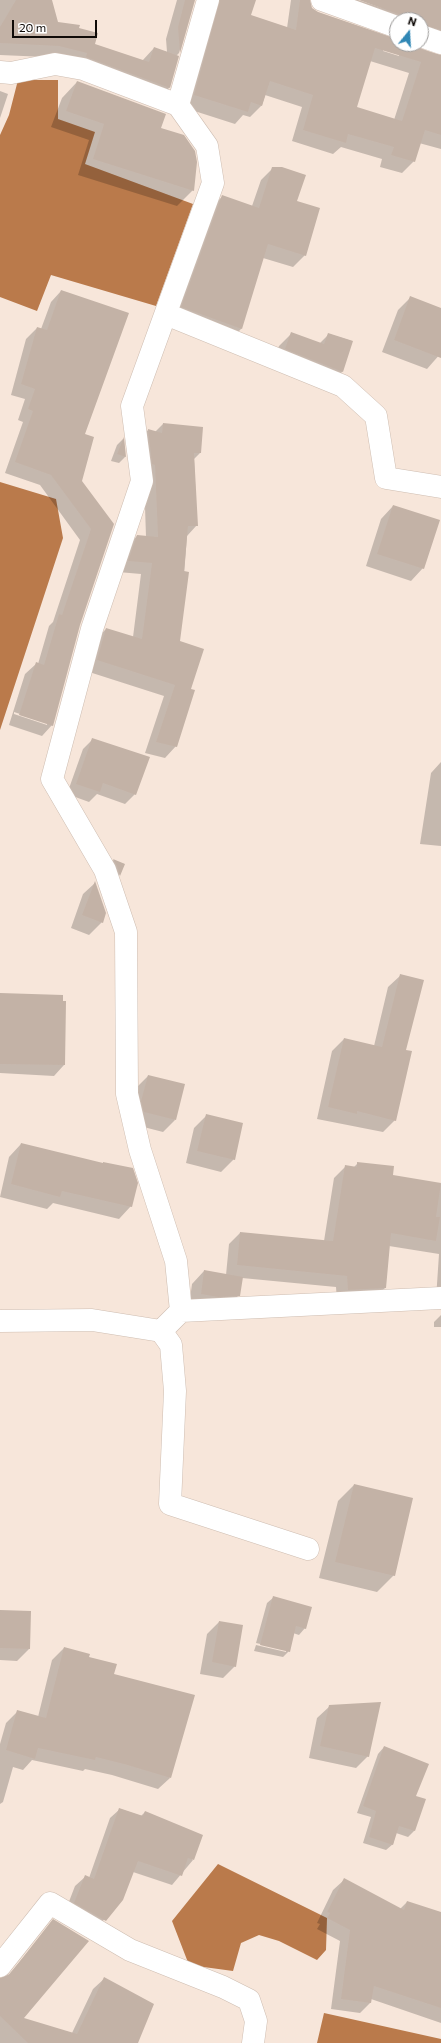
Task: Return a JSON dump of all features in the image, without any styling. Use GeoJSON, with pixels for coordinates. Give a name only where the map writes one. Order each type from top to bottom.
{"type":"FeatureCollection","features":[{"type":"Feature","properties":{"kind":"street"},"geometry":{"type":"LineString","coordinates":[[178,105],[208,0]]}},
{"type":"Feature","properties":{"kind":"street"},"geometry":{"type":"LineString","coordinates":[[322,0],[389,24]]}},
{"type":"Feature","properties":{"kind":"street"},"geometry":{"type":"LineString","coordinates":[[429,39],[441,43]]}},
{"type":"Feature","properties":{"kind":"street"},"geometry":{"type":"LineString","coordinates":[[0,72],[11,73],[55,64],[83,69],[178,105],[207,146],[213,183],[132,406],[142,481],[92,629],[52,779],[105,870],[126,932],[127,1094],[140,1150],[176,1261],[181,1311]]}},
{"type":"Feature","properties":{"kind":"street"},"geometry":{"type":"LineString","coordinates":[[166,314],[343,386],[376,416],[386,478],[441,487]]}},
{"type":"Feature","properties":{"kind":"street"},"geometry":{"type":"LineString","coordinates":[[161,1331],[181,1311],[441,1298]]}},
{"type":"Feature","properties":{"kind":"street"},"geometry":{"type":"LineString","coordinates":[[0,1321],[92,1320],[161,1331],[171,1345],[175,1390],[170,1504],[308,1550]]}},
{"type":"Feature","properties":{"kind":"street"},"geometry":{"type":"LineString","coordinates":[[0,1966],[50,1903],[130,1950],[223,1987],[249,2000],[256,2021],[253,2043]]}},
{"type":"Feature","properties":{"kind":"shaded area"},"geometry":{"type":"Polygon","coordinates":[[[18,80],[58,80],[58,119],[95,132],[85,164],[193,204],[156,306],[51,275],[37,311],[0,297],[0,135],[9,115],[18,80]]]}},
{"type":"Feature","properties":{"kind":"shaded area"},"geometry":{"type":"Polygon","coordinates":[[[0,482],[56,499],[63,538],[0,730],[0,482]]]}},
{"type":"Feature","properties":{"kind":"shaded area"},"geometry":{"type":"Polygon","coordinates":[[[218,1864],[327,1918],[326,1950],[317,1960],[279,1941],[259,1935],[241,1943],[233,1971],[189,1965],[172,1921],[218,1864]]]}},
{"type":"Feature","properties":{"kind":"shaded area"},"geometry":{"type":"Polygon","coordinates":[[[324,2013],[441,2039],[441,2043],[317,2043],[324,2013]]]}},
{"type":"Feature","properties":{"kind":"building"},"geometry":{"type":"Polygon","coordinates":[[[16,0],[52,0],[58,22],[80,25],[79,28],[98,33],[95,44],[149,62],[154,47],[179,56],[170,88],[86,57],[87,53],[59,46],[0,43],[0,27],[16,0]]]}},
{"type":"Feature","properties":{"kind":"building"},"geometry":{"type":"Polygon","coordinates":[[[185,0],[195,0],[180,53],[178,27],[185,0]]]}},
{"type":"Feature","properties":{"kind":"building"},"geometry":{"type":"Polygon","coordinates":[[[220,0],[256,0],[251,15],[296,30],[300,0],[310,0],[312,8],[318,12],[389,36],[389,52],[429,52],[441,55],[441,135],[425,130],[415,162],[391,155],[394,147],[348,134],[346,143],[303,130],[313,95],[270,81],[262,106],[251,102],[248,112],[194,95],[220,0]],[[375,48],[357,107],[402,121],[421,62],[375,48]]]}},
{"type":"Feature","properties":{"kind":"building"},"geometry":{"type":"Polygon","coordinates":[[[359,0],[441,0],[441,30],[429,26],[429,12],[393,12],[359,0]]]}},
{"type":"Feature","properties":{"kind":"building"},"geometry":{"type":"Polygon","coordinates":[[[77,81],[166,114],[161,128],[184,135],[195,151],[197,162],[194,191],[93,159],[104,124],[66,111],[77,81]]]}},
{"type":"Feature","properties":{"kind":"building"},"geometry":{"type":"Polygon","coordinates":[[[272,167],[282,167],[306,175],[297,201],[320,208],[306,256],[268,244],[242,329],[181,307],[222,195],[259,208],[272,167]]]}},
{"type":"Feature","properties":{"kind":"building"},"geometry":{"type":"Polygon","coordinates":[[[61,290],[129,313],[85,434],[94,437],[82,481],[114,524],[80,625],[53,726],[19,715],[36,662],[44,665],[59,614],[62,615],[91,529],[51,475],[15,462],[33,411],[28,409],[35,389],[21,384],[37,327],[47,330],[61,290]]]}},
{"type":"Feature","properties":{"kind":"building"},"geometry":{"type":"Polygon","coordinates":[[[410,296],[441,308],[441,358],[394,340],[410,296]]]}},
{"type":"Feature","properties":{"kind":"building"},"geometry":{"type":"Polygon","coordinates":[[[291,332],[324,344],[328,333],[353,341],[343,372],[285,349],[291,332]]]}},
{"type":"Feature","properties":{"kind":"building"},"geometry":{"type":"Polygon","coordinates":[[[163,423],[203,427],[201,453],[194,453],[198,526],[188,526],[184,571],[189,572],[180,641],[204,649],[191,689],[195,690],[177,747],[156,742],[175,685],[97,660],[106,628],[142,639],[152,563],[128,561],[137,535],[158,537],[155,465],[152,464],[148,429],[162,433],[163,423]]]}},
{"type":"Feature","properties":{"kind":"building"},"geometry":{"type":"Polygon","coordinates":[[[124,437],[126,457],[117,454],[124,437]]]}},
{"type":"Feature","properties":{"kind":"building"},"geometry":{"type":"Polygon","coordinates":[[[393,505],[440,520],[424,569],[377,554],[393,505]]]}},
{"type":"Feature","properties":{"kind":"building"},"geometry":{"type":"Polygon","coordinates":[[[92,738],[150,757],[136,795],[103,783],[100,792],[76,784],[92,738]]]}},
{"type":"Feature","properties":{"kind":"building"},"geometry":{"type":"Polygon","coordinates":[[[113,859],[125,864],[120,876],[117,866],[113,859]]]}},
{"type":"Feature","properties":{"kind":"building"},"geometry":{"type":"Polygon","coordinates":[[[95,881],[106,913],[103,923],[82,915],[95,881]]]}},
{"type":"Feature","properties":{"kind":"building"},"geometry":{"type":"Polygon","coordinates":[[[400,974],[424,980],[406,1050],[412,1051],[396,1121],[357,1111],[357,1114],[328,1107],[344,1038],[382,1047],[400,974]]]}},
{"type":"Feature","properties":{"kind":"building"},"geometry":{"type":"Polygon","coordinates":[[[0,993],[63,995],[63,1001],[66,1001],[65,1065],[0,1064],[0,993]]]}},
{"type":"Feature","properties":{"kind":"building"},"geometry":{"type":"Polygon","coordinates":[[[148,1075],[185,1084],[176,1120],[144,1112],[141,1101],[148,1075]]]}},
{"type":"Feature","properties":{"kind":"building"},"geometry":{"type":"Polygon","coordinates":[[[206,1114],[243,1123],[235,1160],[197,1151],[206,1114]]]}},
{"type":"Feature","properties":{"kind":"building"},"geometry":{"type":"Polygon","coordinates":[[[21,1143],[103,1163],[133,1168],[138,1183],[132,1207],[62,1191],[60,1197],[11,1184],[21,1143]]]}},
{"type":"Feature","properties":{"kind":"building"},"geometry":{"type":"Polygon","coordinates":[[[357,1162],[394,1166],[393,1175],[441,1183],[436,1217],[440,1217],[436,1241],[391,1233],[386,1288],[348,1290],[347,1276],[237,1265],[240,1232],[333,1241],[345,1165],[357,1167],[357,1162]]]}},
{"type":"Feature","properties":{"kind":"building"},"geometry":{"type":"Polygon","coordinates":[[[204,1270],[243,1277],[240,1296],[218,1297],[201,1294],[204,1270]]]}},
{"type":"Feature","properties":{"kind":"building"},"geometry":{"type":"Polygon","coordinates":[[[354,1484],[413,1498],[395,1576],[335,1562],[354,1484]]]}},
{"type":"Feature","properties":{"kind":"building"},"geometry":{"type":"Polygon","coordinates":[[[273,1596],[312,1607],[306,1629],[296,1626],[290,1652],[260,1645],[273,1596]]]}},
{"type":"Feature","properties":{"kind":"building"},"geometry":{"type":"Polygon","coordinates":[[[0,1610],[31,1611],[30,1649],[0,1648],[0,1610]]]}},
{"type":"Feature","properties":{"kind":"building"},"geometry":{"type":"Polygon","coordinates":[[[219,1621],[243,1625],[236,1667],[212,1662],[219,1621]]]}},
{"type":"Feature","properties":{"kind":"building"},"geometry":{"type":"Polygon","coordinates":[[[64,1647],[90,1654],[89,1657],[117,1664],[114,1674],[195,1695],[171,1778],[96,1757],[95,1760],[38,1748],[35,1759],[6,1750],[17,1710],[46,1718],[64,1647]]]}},
{"type":"Feature","properties":{"kind":"building"},"geometry":{"type":"Polygon","coordinates":[[[381,1702],[369,1757],[320,1746],[329,1705],[381,1702]]]}},
{"type":"Feature","properties":{"kind":"building"},"geometry":{"type":"Polygon","coordinates":[[[384,1746],[429,1764],[416,1796],[426,1799],[415,1831],[399,1826],[393,1845],[369,1837],[376,1811],[363,1806],[384,1746]]]}},
{"type":"Feature","properties":{"kind":"building"},"geometry":{"type":"Polygon","coordinates":[[[119,1808],[143,1816],[145,1811],[203,1835],[194,1860],[188,1858],[182,1876],[138,1861],[123,1900],[106,1921],[74,1903],[85,1875],[94,1879],[119,1808]]]}},
{"type":"Feature","properties":{"kind":"building"},"geometry":{"type":"Polygon","coordinates":[[[344,1878],[404,1910],[407,1901],[441,1912],[441,2008],[374,1986],[371,2003],[341,1999],[350,1930],[327,1918],[330,1913],[327,1912],[344,1878]]]}},
{"type":"Feature","properties":{"kind":"building"},"geometry":{"type":"Polygon","coordinates":[[[53,1919],[89,1941],[24,2018],[77,2034],[104,1977],[154,2004],[138,2043],[28,2043],[0,2016],[0,1978],[10,1974],[53,1919]]]}}]}
